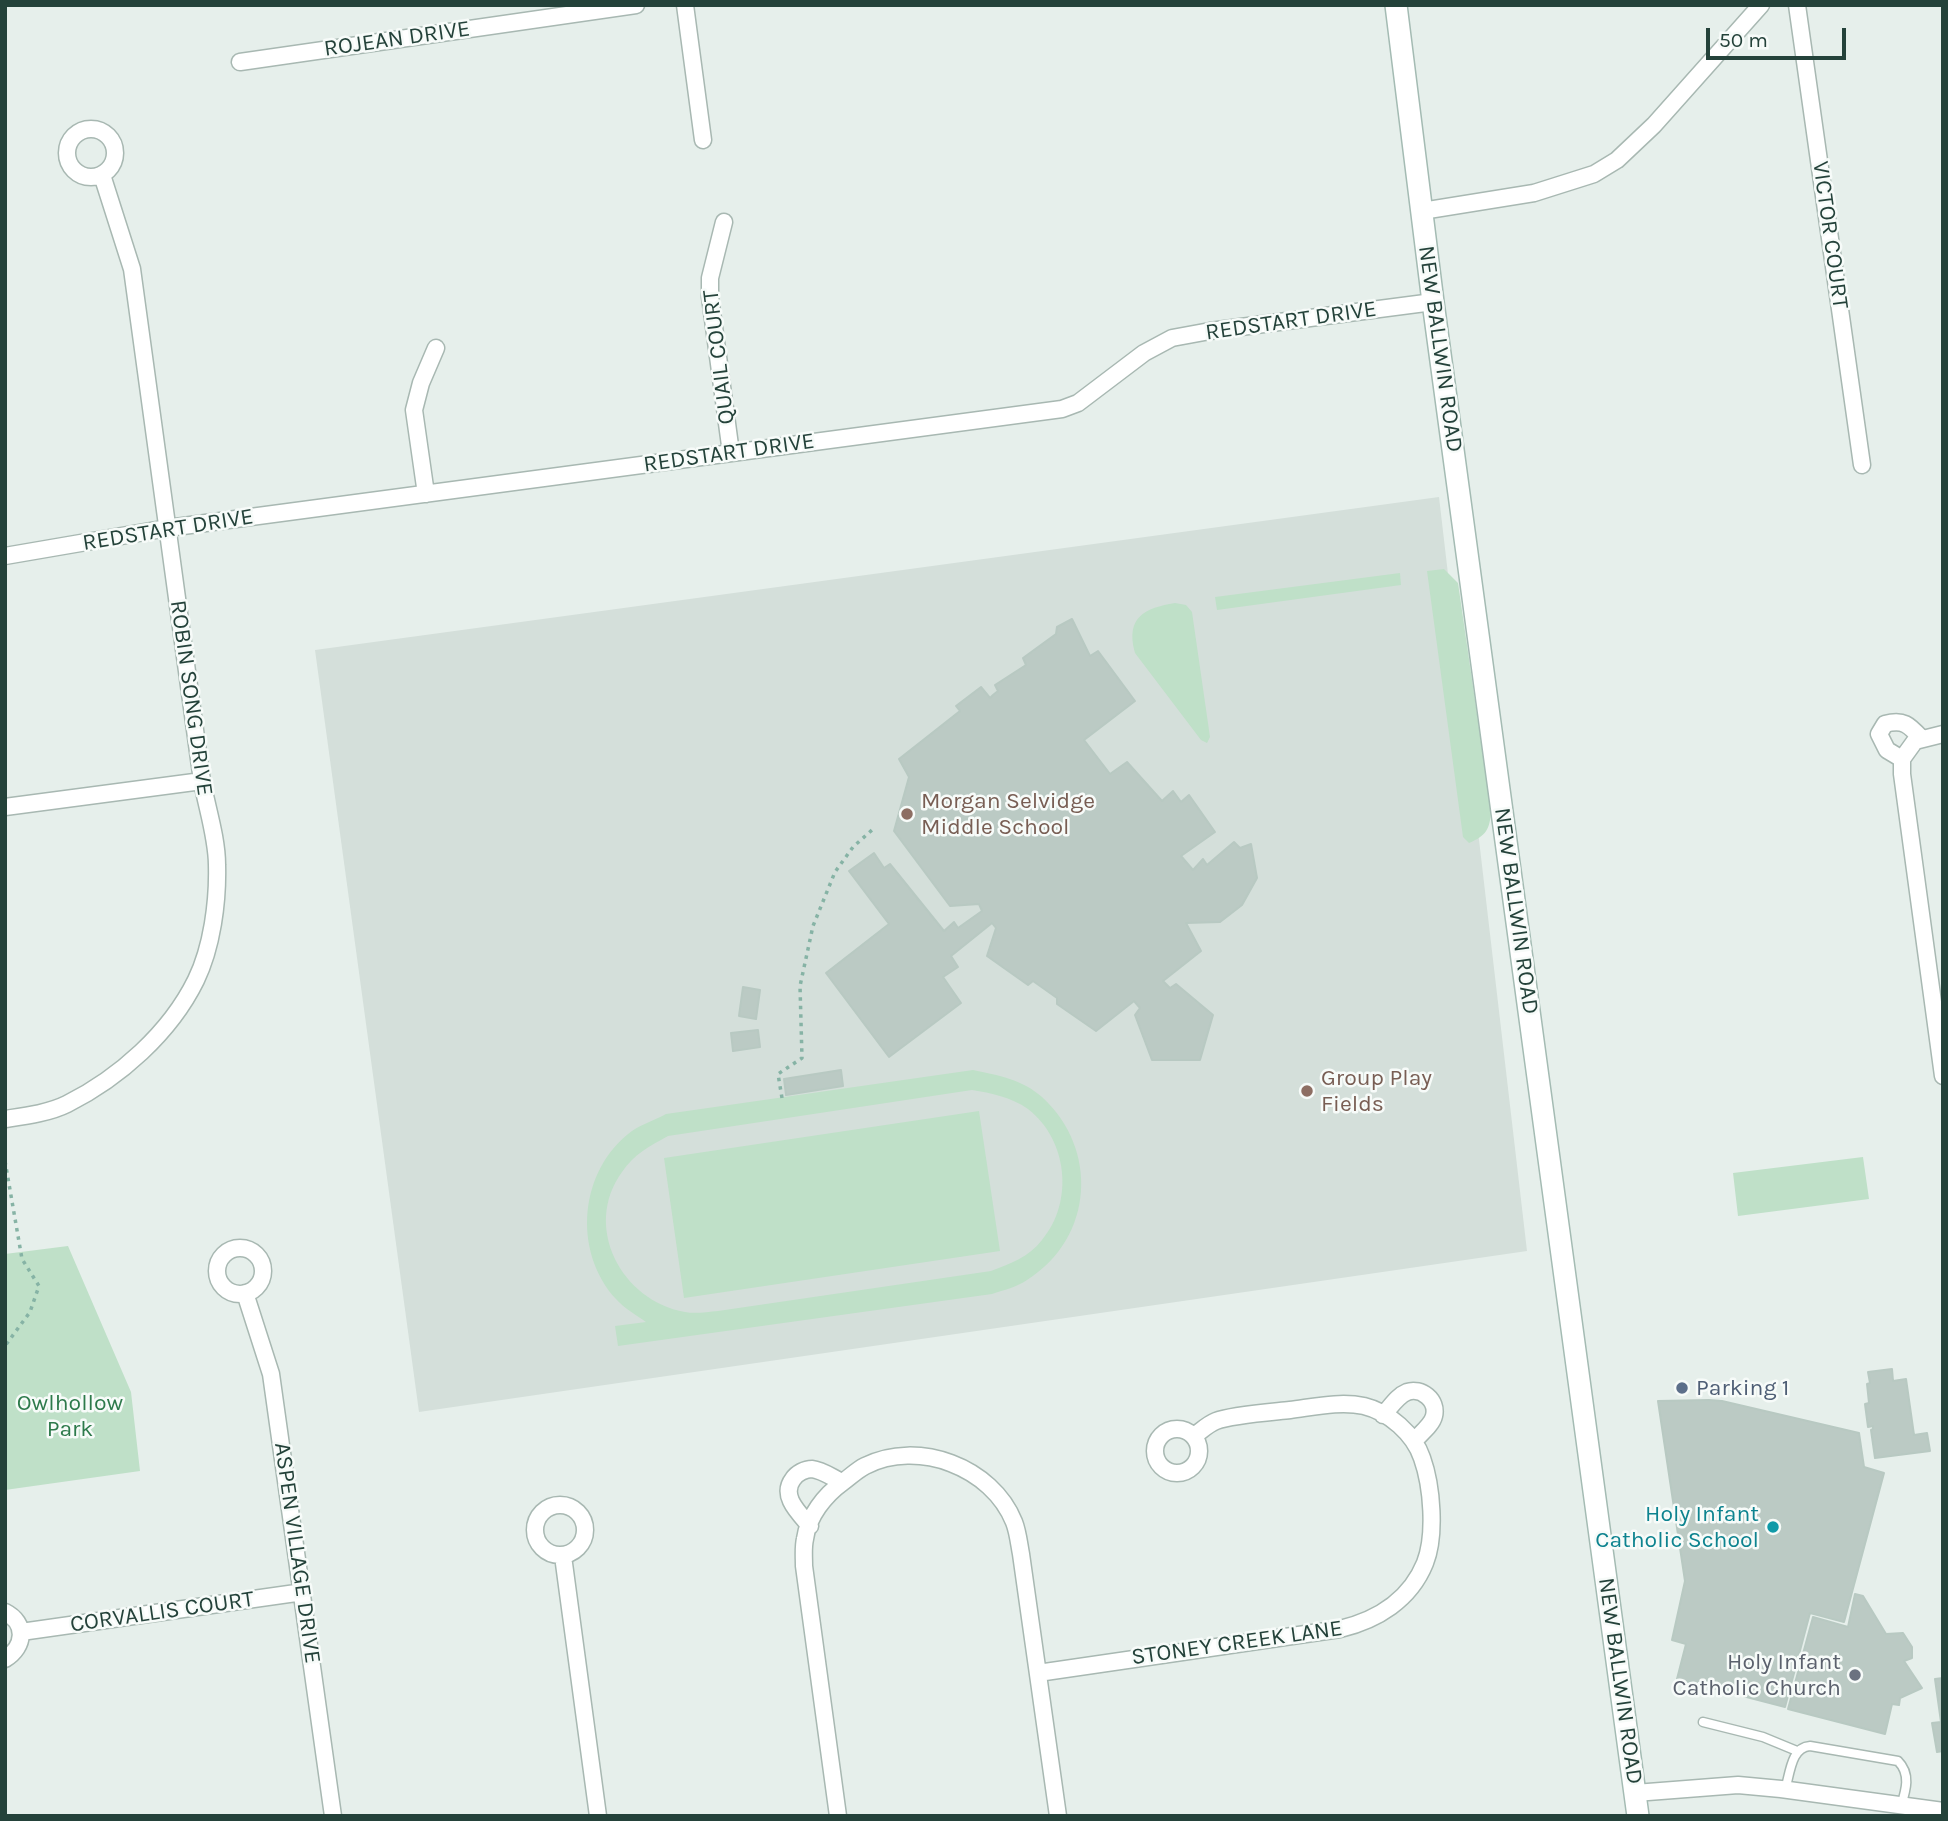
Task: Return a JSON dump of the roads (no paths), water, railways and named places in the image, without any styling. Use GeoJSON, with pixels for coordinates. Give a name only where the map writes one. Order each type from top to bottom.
{"type":"FeatureCollection","features":[{"type":"Feature","properties":{"kind":"main road","name":"NEW BALLWIN ROAD"},"geometry":{"type":"LineString","coordinates":[[1396,5],[1433,302],[1638,1816]]}},
{"type":"Feature","properties":{"kind":"street","name":"ROJEAN DRIVE"},"geometry":{"type":"LineString","coordinates":[[240,62],[636,5]]}},
{"type":"Feature","properties":{"kind":"street"},"geometry":{"type":"LineString","coordinates":[[685,5],[703,141]]}},
{"type":"Feature","properties":{"kind":"street"},"geometry":{"type":"LineString","coordinates":[[1422,211],[1534,193],[1594,174],[1617,160],[1654,125],[1761,5]]}},
{"type":"Feature","properties":{"kind":"street","name":"VICTOR COURT"},"geometry":{"type":"LineString","coordinates":[[1797,5],[1862,465]]}},
{"type":"Feature","properties":{"kind":"street","name":"ROBIN SONG DRIVE"},"geometry":{"type":"LineString","coordinates":[[5,1119],[29,1116],[65,1105],[115,1074],[164,1028],[196,979],[205,956],[211,926],[217,863],[202,781],[132,269],[102,175]]}},
{"type":"Feature","properties":{"kind":"street","name":"QUAIL COURT"},"geometry":{"type":"LineString","coordinates":[[724,222],[710,278],[710,297],[731,453]]}},
{"type":"Feature","properties":{"kind":"street","name":"REDSTART DRIVE"},"geometry":{"type":"LineString","coordinates":[[5,556],[168,528],[1062,410],[1086,398],[1144,353],[1172,338],[1433,302]]}},
{"type":"Feature","properties":{"kind":"street"},"geometry":{"type":"LineString","coordinates":[[426,494],[414,410],[421,383],[436,348]]}},
{"type":"Feature","properties":{"kind":"street"},"geometry":{"type":"LineString","coordinates":[[1902,759],[1887,750],[1879,734],[1885,724],[1898,721],[1909,726],[1922,739]]}},
{"type":"Feature","properties":{"kind":"street"},"geometry":{"type":"LineString","coordinates":[[1943,734],[1915,741],[1902,759],[1943,1076]]}},
{"type":"Feature","properties":{"kind":"street"},"geometry":{"type":"LineString","coordinates":[[5,807],[202,781]]}},
{"type":"Feature","properties":{"kind":"street","name":"ASPEN VILLAGE DRIVE"},"geometry":{"type":"LineString","coordinates":[[245,1293],[271,1374],[333,1816]]}},
{"type":"Feature","properties":{"kind":"street"},"geometry":{"type":"LineString","coordinates":[[1383,1415],[1404,1393],[1417,1391],[1429,1397],[1434,1416],[1414,1441]]}},
{"type":"Feature","properties":{"kind":"street","name":"STONEY CREEK LANE"},"geometry":{"type":"LineString","coordinates":[[1038,1673],[1363,1624],[1380,1616],[1406,1592],[1425,1563],[1431,1521],[1422,1457],[1403,1428],[1383,1415],[1366,1407],[1336,1404],[1217,1420],[1194,1436]]}},
{"type":"Feature","properties":{"kind":"street"},"geometry":{"type":"LineString","coordinates":[[838,1816],[804,1566],[805,1536],[825,1498],[864,1466],[892,1457],[922,1456],[949,1462],[978,1476],[999,1496],[1015,1522],[1058,1816]]}},
{"type":"Feature","properties":{"kind":"street"},"geometry":{"type":"LineString","coordinates":[[810,1526],[790,1501],[788,1493],[792,1480],[797,1474],[812,1469],[842,1482]]}},
{"type":"Feature","properties":{"kind":"street"},"geometry":{"type":"LineString","coordinates":[[563,1556],[598,1816]]}},
{"type":"Feature","properties":{"kind":"street","name":"CORVALLIS COURT"},"geometry":{"type":"LineString","coordinates":[[22,1632],[303,1592]]}},
{"type":"Feature","properties":{"kind":"street"},"geometry":{"type":"LineString","coordinates":[[5,1612],[14,1617],[22,1632],[18,1649],[5,1659]]}},
{"type":"Feature","properties":{"kind":"street"},"geometry":{"type":"LineString","coordinates":[[1635,1793],[1738,1785],[1943,1811]]}},
{"type":"Feature","properties":{"kind":"lane"},"geometry":{"type":"LineString","coordinates":[[1703,1722],[1763,1737],[1797,1751]]}},
{"type":"Feature","properties":{"kind":"lane"},"geometry":{"type":"LineString","coordinates":[[1785,1790],[1797,1751],[1803,1746],[1810,1746],[1898,1761],[1905,1768],[1907,1781],[1901,1806]]}},
{"type":"Feature","properties":{"kind":"place","name":"Morgan Selvidge Middle School"},"geometry":{"type":"Point","coordinates":[907,814]}},
{"type":"Feature","properties":{"kind":"place","name":"Group Play Fields"},"geometry":{"type":"Point","coordinates":[1307,1091]}},
{"type":"Feature","properties":{"kind":"place","name":"Parking 1"},"geometry":{"type":"Point","coordinates":[1682,1388]}},
{"type":"Feature","properties":{"kind":"place","name":"Holy Infant Catholic School"},"geometry":{"type":"Point","coordinates":[1773,1527]}},
{"type":"Feature","properties":{"kind":"place","name":"Holy Infant Catholic Church"},"geometry":{"type":"Point","coordinates":[1855,1675]}},
{"type":"Feature","properties":{"kind":"park label","name":"Owlhollow Park"},"geometry":{"type":"Point","coordinates":[70,1416]}}]}
